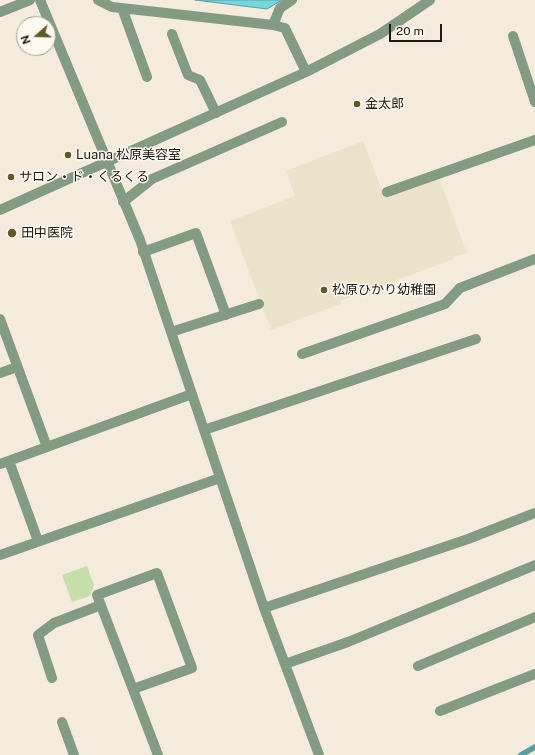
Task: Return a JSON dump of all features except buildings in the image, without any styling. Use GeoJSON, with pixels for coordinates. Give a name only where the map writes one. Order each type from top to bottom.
{"type":"FeatureCollection","features":[{"type":"Feature","properties":{"kind":"street"},"geometry":{"type":"LineString","coordinates":[[0,12],[30,0]]}},
{"type":"Feature","properties":{"kind":"street"},"geometry":{"type":"LineString","coordinates":[[40,0],[144,252],[264,608],[319,755]]}},
{"type":"Feature","properties":{"kind":"street"},"geometry":{"type":"LineString","coordinates":[[98,0],[112,7],[273,25],[286,28],[306,72]]}},
{"type":"Feature","properties":{"kind":"street"},"geometry":{"type":"LineString","coordinates":[[273,25],[280,8],[292,0]]}},
{"type":"Feature","properties":{"kind":"street"},"geometry":{"type":"LineString","coordinates":[[0,210],[306,72],[380,34],[430,0]]}},
{"type":"Feature","properties":{"kind":"street"},"geometry":{"type":"LineString","coordinates":[[122,8],[147,77]]}},
{"type":"Feature","properties":{"kind":"street"},"geometry":{"type":"LineString","coordinates":[[172,34],[188,75],[200,80],[216,113]]}},
{"type":"Feature","properties":{"kind":"street"},"geometry":{"type":"LineString","coordinates":[[513,36],[535,102]]}},
{"type":"Feature","properties":{"kind":"street"},"geometry":{"type":"LineString","coordinates":[[123,202],[152,179],[282,122]]}},
{"type":"Feature","properties":{"kind":"street"},"geometry":{"type":"LineString","coordinates":[[387,192],[535,140]]}},
{"type":"Feature","properties":{"kind":"street"},"geometry":{"type":"LineString","coordinates":[[144,252],[196,233],[226,315]]}},
{"type":"Feature","properties":{"kind":"street"},"geometry":{"type":"LineString","coordinates":[[302,354],[445,304],[460,288],[535,259]]}},
{"type":"Feature","properties":{"kind":"street"},"geometry":{"type":"LineString","coordinates":[[171,332],[259,304]]}},
{"type":"Feature","properties":{"kind":"street"},"geometry":{"type":"LineString","coordinates":[[0,319],[47,447]]}},
{"type":"Feature","properties":{"kind":"street"},"geometry":{"type":"LineString","coordinates":[[204,430],[476,339]]}},
{"type":"Feature","properties":{"kind":"street"},"geometry":{"type":"LineString","coordinates":[[0,373],[17,367]]}},
{"type":"Feature","properties":{"kind":"street"},"geometry":{"type":"LineString","coordinates":[[38,541],[4,463],[192,394]]}},
{"type":"Feature","properties":{"kind":"street"},"geometry":{"type":"LineString","coordinates":[[0,555],[220,478]]}},
{"type":"Feature","properties":{"kind":"street"},"geometry":{"type":"LineString","coordinates":[[264,608],[468,539],[535,513]]}},
{"type":"Feature","properties":{"kind":"street"},"geometry":{"type":"LineString","coordinates":[[285,664],[348,642],[535,565]]}},
{"type":"Feature","properties":{"kind":"street"},"geometry":{"type":"LineString","coordinates":[[133,689],[192,668],[157,573],[97,595],[158,755]]}},
{"type":"Feature","properties":{"kind":"street"},"geometry":{"type":"LineString","coordinates":[[52,678],[38,635],[54,624],[101,605]]}},
{"type":"Feature","properties":{"kind":"street"},"geometry":{"type":"LineString","coordinates":[[418,666],[535,617]]}},
{"type":"Feature","properties":{"kind":"street"},"geometry":{"type":"LineString","coordinates":[[440,711],[535,674]]}},
{"type":"Feature","properties":{"kind":"street"},"geometry":{"type":"LineString","coordinates":[[62,722],[74,755]]}},
{"type":"Feature","properties":{"kind":"shaded area"},"geometry":{"type":"Polygon","coordinates":[[[363,141],[382,190],[436,170],[467,253],[453,257],[454,259],[340,301],[341,304],[271,330],[230,221],[295,196],[286,171],[363,141]]]}},
{"type":"Feature","properties":{"kind":"green space"},"geometry":{"type":"Polygon","coordinates":[[[87,566],[94,585],[90,596],[72,602],[62,575],[87,566]]]}},
{"type":"Feature","properties":{"kind":"water"},"geometry":{"type":"Polygon","coordinates":[[[195,0],[282,0],[267,9],[195,0]]]}},
{"type":"Feature","properties":{"kind":"waterway"},"geometry":{"type":"LineString","coordinates":[[521,755],[535,747]]}},
{"type":"Feature","properties":{"kind":"place","name":"金太郎"},"geometry":{"type":"Point","coordinates":[357,104]}},
{"type":"Feature","properties":{"kind":"place","name":"Luana 松原美容室"},"geometry":{"type":"Point","coordinates":[68,155]}},
{"type":"Feature","properties":{"kind":"place","name":"サロン・ド・くるくる"},"geometry":{"type":"Point","coordinates":[11,177]}},
{"type":"Feature","properties":{"kind":"place","name":"田中医院"},"geometry":{"type":"Point","coordinates":[12,233]}},
{"type":"Feature","properties":{"kind":"place","name":"松原ひかり幼稚園"},"geometry":{"type":"Point","coordinates":[324,290]}}]}
